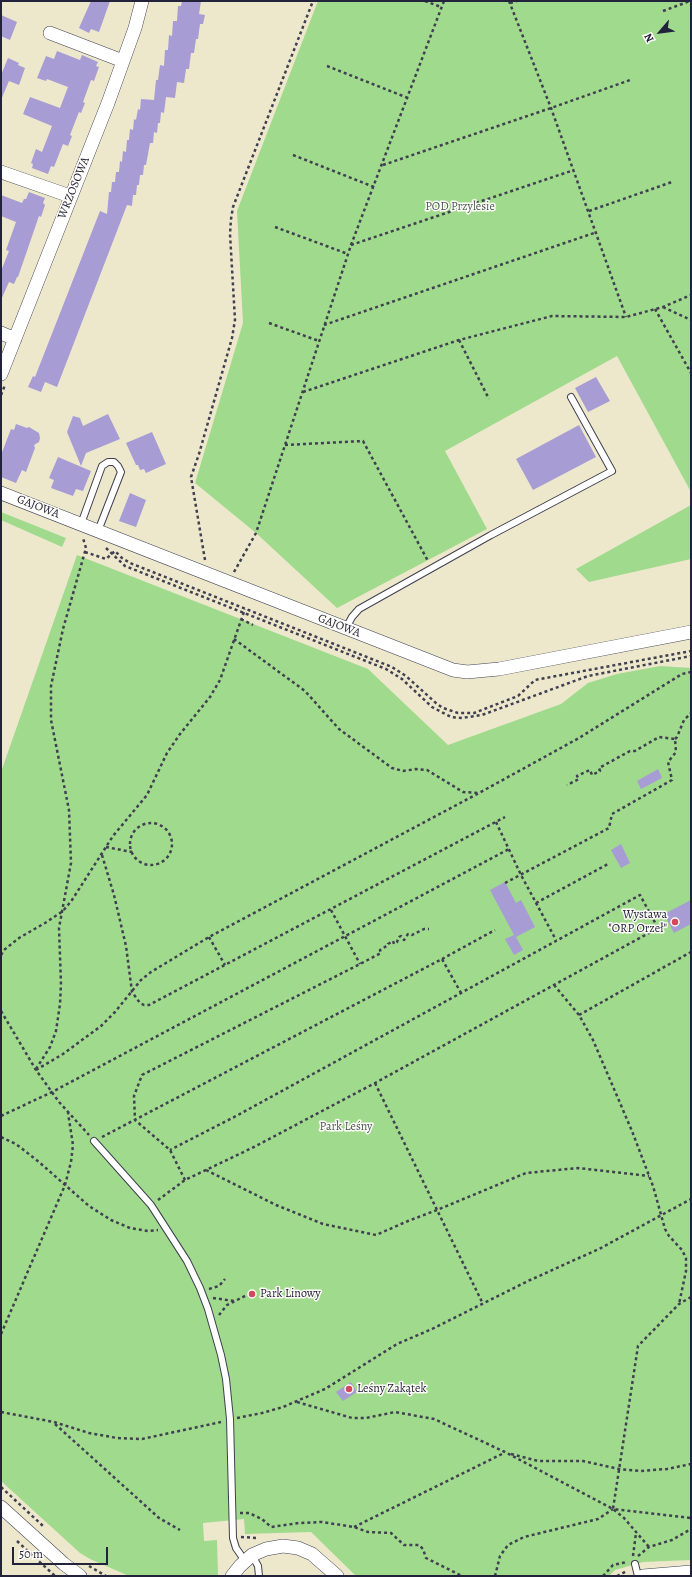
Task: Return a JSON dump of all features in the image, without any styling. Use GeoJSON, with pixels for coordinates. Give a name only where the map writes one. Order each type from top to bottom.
{"type":"FeatureCollection","features":[{"type":"Feature","properties":{"kind":"street","name":"WRZOSOWA"},"geometry":{"type":"LineString","coordinates":[[1,374],[123,61],[135,28],[142,1]]}},
{"type":"Feature","properties":{"kind":"street"},"geometry":{"type":"LineString","coordinates":[[50,33],[123,61]]}},
{"type":"Feature","properties":{"kind":"street"},"geometry":{"type":"LineString","coordinates":[[1,172],[70,196]]}},
{"type":"Feature","properties":{"kind":"street"},"geometry":{"type":"LineString","coordinates":[[1,334],[15,339]]}},
{"type":"Feature","properties":{"kind":"street","name":"GAJOWA"},"geometry":{"type":"LineString","coordinates":[[1,493],[82,529],[98,531],[434,664],[453,670],[467,672],[499,669],[691,632]]}},
{"type":"Feature","properties":{"kind":"street"},"geometry":{"type":"LineString","coordinates":[[1,1507],[64,1564],[80,1576]]}},
{"type":"Feature","properties":{"kind":"street"},"geometry":{"type":"LineString","coordinates":[[232,1576],[248,1558],[266,1549],[277,1546],[298,1548],[317,1557],[337,1576]]}},
{"type":"Feature","properties":{"kind":"street"},"geometry":{"type":"LineString","coordinates":[[643,1576],[691,1572]]}},
{"type":"Feature","properties":{"kind":"lane"},"geometry":{"type":"LineString","coordinates":[[346,629],[352,617],[359,609],[612,471],[571,396]]}},
{"type":"Feature","properties":{"kind":"lane"},"geometry":{"type":"LineString","coordinates":[[82,529],[102,466],[108,462],[114,462],[121,472],[98,531]]}},
{"type":"Feature","properties":{"kind":"lane"},"geometry":{"type":"LineString","coordinates":[[94,1142],[151,1205],[187,1261],[203,1295],[214,1326],[226,1378],[230,1419],[233,1538],[236,1548],[258,1566],[259,1576]]}},
{"type":"Feature","properties":{"kind":"lane"},"geometry":{"type":"LineString","coordinates":[[634,1562],[638,1576]]}},
{"type":"Feature","properties":{"kind":"path"},"geometry":{"type":"LineString","coordinates":[[207,574],[191,477],[230,345],[235,320],[230,234],[233,207],[313,1]]}},
{"type":"Feature","properties":{"kind":"path"},"geometry":{"type":"LineString","coordinates":[[425,1],[441,7]]}},
{"type":"Feature","properties":{"kind":"path"},"geometry":{"type":"LineString","coordinates":[[228,583],[256,533],[351,245],[444,1]]}},
{"type":"Feature","properties":{"kind":"path"},"geometry":{"type":"LineString","coordinates":[[517,1],[510,2],[597,232],[626,317]]}},
{"type":"Feature","properties":{"kind":"path"},"geometry":{"type":"LineString","coordinates":[[662,11],[690,1]]}},
{"type":"Feature","properties":{"kind":"path"},"geometry":{"type":"LineString","coordinates":[[327,66],[408,98]]}},
{"type":"Feature","properties":{"kind":"path"},"geometry":{"type":"LineString","coordinates":[[382,164],[630,80]]}},
{"type":"Feature","properties":{"kind":"path"},"geometry":{"type":"LineString","coordinates":[[293,156],[374,187]]}},
{"type":"Feature","properties":{"kind":"path"},"geometry":{"type":"LineString","coordinates":[[351,245],[574,170]]}},
{"type":"Feature","properties":{"kind":"path"},"geometry":{"type":"LineString","coordinates":[[589,211],[672,182]]}},
{"type":"Feature","properties":{"kind":"path"},"geometry":{"type":"LineString","coordinates":[[275,227],[348,254]]}},
{"type":"Feature","properties":{"kind":"path"},"geometry":{"type":"LineString","coordinates":[[324,325],[597,232]]}},
{"type":"Feature","properties":{"kind":"path"},"geometry":{"type":"LineString","coordinates":[[303,392],[459,340],[552,316],[626,317],[663,307],[691,296]]}},
{"type":"Feature","properties":{"kind":"path"},"geometry":{"type":"LineString","coordinates":[[663,307],[691,320]]}},
{"type":"Feature","properties":{"kind":"path"},"geometry":{"type":"LineString","coordinates":[[655,309],[691,373]]}},
{"type":"Feature","properties":{"kind":"path"},"geometry":{"type":"LineString","coordinates":[[269,323],[319,341]]}},
{"type":"Feature","properties":{"kind":"path"},"geometry":{"type":"LineString","coordinates":[[459,340],[489,399]]}},
{"type":"Feature","properties":{"kind":"path"},"geometry":{"type":"LineString","coordinates":[[285,445],[364,440],[432,568]]}},
{"type":"Feature","properties":{"kind":"path"},"geometry":{"type":"LineString","coordinates":[[36,1070],[50,1047],[57,1024],[60,1004],[61,984],[59,928],[64,898],[70,877],[71,862],[69,810],[51,720],[51,686],[63,629],[86,548],[82,529]]}},
{"type":"Feature","properties":{"kind":"path"},"geometry":{"type":"LineString","coordinates":[[1,955],[4,950],[19,938],[63,911],[72,900],[106,847],[147,795],[167,753],[180,734],[210,697],[220,680],[245,609]]}},
{"type":"Feature","properties":{"kind":"path"},"geometry":{"type":"LineString","coordinates":[[241,619],[253,625]]}},
{"type":"Feature","properties":{"kind":"path"},"geometry":{"type":"LineString","coordinates":[[234,639],[305,691],[339,729],[392,768],[403,771],[416,769],[428,770],[463,792],[479,793]]}},
{"type":"Feature","properties":{"kind":"path"},"geometry":{"type":"LineString","coordinates":[[36,1070],[63,1054],[101,1026],[141,980],[151,972],[209,937],[479,793],[578,738],[682,674],[691,672]]}},
{"type":"Feature","properties":{"kind":"path"},"geometry":{"type":"LineString","coordinates":[[505,883],[609,828],[612,814],[672,780],[668,762],[676,752],[675,739],[684,720],[691,713]]}},
{"type":"Feature","properties":{"kind":"path"},"geometry":{"type":"LineString","coordinates":[[567,785],[579,779],[577,776],[590,770],[592,775],[600,771],[599,768],[630,751],[635,751],[659,737],[675,739]]}},
{"type":"Feature","properties":{"kind":"path"},"geometry":{"type":"LineString","coordinates":[[102,855],[114,895],[126,946],[132,992],[140,1003],[149,1005],[505,818]]}},
{"type":"Feature","properties":{"kind":"path"},"geometry":{"type":"LineString","coordinates":[[496,822],[521,875],[556,940]]}},
{"type":"Feature","properties":{"kind":"path"},"geometry":{"type":"LineString","coordinates":[[106,847],[132,852],[140,862],[152,865],[159,864],[169,856],[171,850],[171,837],[161,826],[147,824],[135,831],[130,845],[132,852]]}},
{"type":"Feature","properties":{"kind":"path"},"geometry":{"type":"LineString","coordinates":[[1,1116],[52,1092],[509,849]]}},
{"type":"Feature","properties":{"kind":"path"},"geometry":{"type":"LineString","coordinates":[[536,903],[608,864]]}},
{"type":"Feature","properties":{"kind":"path"},"geometry":{"type":"LineString","coordinates":[[151,1205],[186,1180],[254,1147],[375,1083],[658,928],[640,895],[170,1150]]}},
{"type":"Feature","properties":{"kind":"path"},"geometry":{"type":"LineString","coordinates":[[331,910],[360,964]]}},
{"type":"Feature","properties":{"kind":"path"},"geometry":{"type":"LineString","coordinates":[[186,1180],[170,1150],[135,1120],[134,1096],[142,1074],[381,953],[380,950],[388,944],[393,941],[394,944],[398,942],[399,937],[401,936],[404,940],[408,934],[412,935],[424,929],[429,929]]}},
{"type":"Feature","properties":{"kind":"path"},"geometry":{"type":"LineString","coordinates":[[1,1011],[36,1070],[52,1092],[94,1142],[495,930]]}},
{"type":"Feature","properties":{"kind":"path"},"geometry":{"type":"LineString","coordinates":[[209,937],[224,965]]}},
{"type":"Feature","properties":{"kind":"path"},"geometry":{"type":"LineString","coordinates":[[579,1016],[691,952]]}},
{"type":"Feature","properties":{"kind":"path"},"geometry":{"type":"LineString","coordinates":[[442,959],[461,993]]}},
{"type":"Feature","properties":{"kind":"path"},"geometry":{"type":"LineString","coordinates":[[554,985],[579,1016],[593,1040],[632,1131],[649,1176],[664,1229],[682,1250],[686,1258],[686,1271],[679,1304]]}},
{"type":"Feature","properties":{"kind":"path"},"geometry":{"type":"LineString","coordinates":[[375,1083],[483,1304]]}},
{"type":"Feature","properties":{"kind":"path"},"geometry":{"type":"LineString","coordinates":[[1,1334],[65,1185],[71,1162],[73,1145],[68,1111]]}},
{"type":"Feature","properties":{"kind":"path"},"geometry":{"type":"LineString","coordinates":[[1,1137],[16,1144],[89,1206],[111,1220],[130,1228],[148,1231],[167,1229]]}},
{"type":"Feature","properties":{"kind":"path"},"geometry":{"type":"LineString","coordinates":[[206,1170],[276,1205],[323,1224],[376,1235],[408,1220],[438,1210],[526,1173],[578,1168],[649,1176]]}},
{"type":"Feature","properties":{"kind":"path"},"geometry":{"type":"LineString","coordinates":[[1,1412],[54,1422],[89,1433],[117,1438],[142,1439],[262,1413],[295,1402],[325,1389],[397,1344],[483,1304],[528,1281],[601,1248],[691,1199]]}},
{"type":"Feature","properties":{"kind":"path"},"geometry":{"type":"LineString","coordinates":[[200,1288],[208,1290],[215,1288],[225,1279]]}},
{"type":"Feature","properties":{"kind":"path"},"geometry":{"type":"LineString","coordinates":[[203,1295],[219,1300],[234,1301]]}},
{"type":"Feature","properties":{"kind":"path"},"geometry":{"type":"LineString","coordinates":[[214,1326],[222,1310],[234,1301],[247,1295]]}},
{"type":"Feature","properties":{"kind":"path"},"geometry":{"type":"LineString","coordinates":[[612,1509],[638,1346],[679,1304],[691,1297]]}},
{"type":"Feature","properties":{"kind":"path"},"geometry":{"type":"LineString","coordinates":[[295,1402],[301,1402],[352,1418],[366,1418],[395,1412],[434,1419],[505,1452],[612,1509],[624,1518],[649,1547]]}},
{"type":"Feature","properties":{"kind":"path"},"geometry":{"type":"LineString","coordinates":[[54,1422],[159,1518],[180,1530]]}},
{"type":"Feature","properties":{"kind":"path"},"geometry":{"type":"LineString","coordinates":[[354,1527],[505,1452],[538,1461],[583,1461],[619,1469],[640,1471],[667,1469],[691,1464]]}},
{"type":"Feature","properties":{"kind":"path"},"geometry":{"type":"LineString","coordinates":[[1,1487],[43,1526]]}},
{"type":"Feature","properties":{"kind":"path"},"geometry":{"type":"LineString","coordinates":[[495,1576],[500,1556],[508,1545],[524,1537],[598,1519],[612,1509],[691,1518]]}},
{"type":"Feature","properties":{"kind":"path"},"geometry":{"type":"LineString","coordinates":[[232,1513],[249,1513],[262,1519],[271,1528],[299,1523],[322,1522],[354,1527],[368,1532],[390,1533],[404,1545],[419,1546],[423,1549],[426,1558],[462,1576]]}},
{"type":"Feature","properties":{"kind":"path"},"geometry":{"type":"LineString","coordinates":[[603,1576],[613,1566],[634,1562],[649,1547],[672,1540],[691,1529]]}},
{"type":"Feature","properties":{"kind":"path"},"geometry":{"type":"LineString","coordinates":[[634,1562],[636,1532]]}},
{"type":"Feature","properties":{"kind":"path"},"geometry":{"type":"LineString","coordinates":[[13,1537],[55,1576]]}},
{"type":"Feature","properties":{"kind":"path"},"geometry":{"type":"LineString","coordinates":[[233,1538],[252,1537],[262,1539]]}},
{"type":"Feature","properties":{"kind":"path"},"geometry":{"type":"LineString","coordinates":[[87,1564],[106,1576]]}},
{"type":"Feature","properties":{"kind":"green space","name":"POD Przylesie"},"geometry":{"type":"Polygon","coordinates":[[[318,1],[691,1],[691,492],[617,356],[445,451],[487,529],[337,608],[256,533],[195,483],[243,323],[237,211],[318,1]]]}},
{"type":"Feature","properties":{"kind":"green space"},"geometry":{"type":"Polygon","coordinates":[[[691,505],[691,559],[589,582],[576,569],[691,505]]]}},
{"type":"Feature","properties":{"kind":"green space"},"geometry":{"type":"Polygon","coordinates":[[[1,512],[66,538],[62,547],[1,520],[1,512]]]}},
{"type":"Feature","properties":{"kind":"green space","name":"Park Leśny"},"geometry":{"type":"Polygon","coordinates":[[[77,555],[368,669],[448,745],[561,704],[588,683],[617,674],[660,666],[691,668],[691,1560],[643,1562],[615,1570],[609,1576],[356,1576],[311,1532],[245,1534],[244,1519],[203,1523],[204,1541],[217,1540],[218,1576],[129,1576],[80,1553],[1,1481],[1,772],[77,555]]]}},
{"type":"Feature","properties":{"kind":"building"},"geometry":{"type":"Polygon","coordinates":[[[91,1],[110,1],[99,32],[91,29],[89,33],[79,28],[91,1]]]}},
{"type":"Feature","properties":{"kind":"building"},"geometry":{"type":"Polygon","coordinates":[[[182,1],[201,1],[199,14],[205,15],[203,24],[200,24],[194,53],[191,53],[189,69],[186,69],[184,83],[177,82],[175,98],[166,97],[164,113],[161,112],[157,133],[154,132],[153,143],[150,143],[146,165],[144,165],[143,175],[140,175],[136,195],[133,195],[132,206],[127,205],[57,387],[45,382],[41,392],[28,387],[33,376],[35,377],[100,211],[107,214],[109,192],[111,192],[112,182],[115,182],[116,172],[119,172],[123,151],[126,152],[130,129],[133,130],[134,119],[136,120],[138,109],[140,110],[141,99],[154,100],[156,80],[158,80],[160,65],[164,66],[165,50],[168,50],[169,35],[172,36],[173,21],[177,21],[178,6],[181,6],[182,1]]]}},
{"type":"Feature","properties":{"kind":"building"},"geometry":{"type":"Polygon","coordinates":[[[1,15],[17,22],[10,40],[1,36],[1,15]]]}},
{"type":"Feature","properties":{"kind":"building"},"geometry":{"type":"Polygon","coordinates":[[[57,51],[80,60],[82,55],[98,62],[96,66],[99,67],[94,81],[91,80],[83,102],[85,103],[81,113],[79,112],[70,135],[72,136],[68,146],[63,144],[54,167],[51,166],[48,174],[32,168],[33,164],[31,163],[36,149],[42,152],[52,126],[23,114],[30,97],[60,108],[68,87],[47,79],[46,81],[37,78],[46,56],[54,59],[57,51]]]}},
{"type":"Feature","properties":{"kind":"building"},"geometry":{"type":"Polygon","coordinates":[[[8,58],[19,63],[18,65],[25,68],[19,85],[9,81],[1,100],[1,75],[8,58]]]}},
{"type":"Feature","properties":{"kind":"building"},"geometry":{"type":"Polygon","coordinates":[[[29,192],[45,198],[43,203],[45,205],[41,217],[39,216],[18,277],[14,284],[9,282],[1,300],[1,271],[9,251],[6,250],[16,222],[1,216],[1,195],[22,203],[24,199],[26,199],[29,192]]]}},
{"type":"Feature","properties":{"kind":"building"},"geometry":{"type":"Polygon","coordinates":[[[596,377],[610,401],[588,412],[575,388],[596,377]]]}},
{"type":"Feature","properties":{"kind":"building"},"geometry":{"type":"Polygon","coordinates":[[[108,414],[120,439],[86,453],[81,466],[67,432],[73,416],[80,418],[83,426],[108,414]]]}},
{"type":"Feature","properties":{"kind":"building"},"geometry":{"type":"Polygon","coordinates":[[[16,424],[27,428],[29,427],[39,433],[40,438],[39,442],[34,445],[35,448],[26,472],[22,470],[16,483],[1,477],[1,455],[11,429],[14,430],[16,424]]]}},
{"type":"Feature","properties":{"kind":"building"},"geometry":{"type":"Polygon","coordinates":[[[579,425],[596,457],[533,490],[516,459],[579,425]]]}},
{"type":"Feature","properties":{"kind":"building"},"geometry":{"type":"Polygon","coordinates":[[[152,432],[166,464],[146,473],[144,469],[140,470],[138,465],[136,465],[126,443],[152,432]]]}},
{"type":"Feature","properties":{"kind":"building"},"geometry":{"type":"Polygon","coordinates":[[[58,457],[91,471],[83,491],[76,489],[73,496],[51,488],[54,480],[49,478],[58,457]]]}},
{"type":"Feature","properties":{"kind":"building"},"geometry":{"type":"Polygon","coordinates":[[[130,493],[146,500],[136,527],[119,521],[130,493]]]}},
{"type":"Feature","properties":{"kind":"building"},"geometry":{"type":"Polygon","coordinates":[[[658,769],[662,778],[641,789],[637,781],[658,769]]]}},
{"type":"Feature","properties":{"kind":"building"},"geometry":{"type":"Polygon","coordinates":[[[621,844],[630,863],[621,868],[611,850],[621,844]]]}},
{"type":"Feature","properties":{"kind":"building"},"geometry":{"type":"Polygon","coordinates":[[[505,882],[516,903],[521,900],[535,927],[516,937],[523,950],[514,955],[505,939],[514,935],[490,890],[505,882]]]}},
{"type":"Feature","properties":{"kind":"building"},"geometry":{"type":"Polygon","coordinates":[[[691,900],[691,924],[674,933],[664,914],[691,900]]]}},
{"type":"Feature","properties":{"kind":"building"},"geometry":{"type":"Polygon","coordinates":[[[351,1382],[357,1392],[343,1401],[336,1392],[351,1382]]]}},
{"type":"Feature","properties":{"kind":"place","name":"Wystawa \"ORP Orzeł\""},"geometry":{"type":"Point","coordinates":[675,922]}},
{"type":"Feature","properties":{"kind":"place","name":"Park Linowy"},"geometry":{"type":"Point","coordinates":[252,1294]}},
{"type":"Feature","properties":{"kind":"place","name":"Leśny Zakątek"},"geometry":{"type":"Point","coordinates":[349,1389]}}]}
